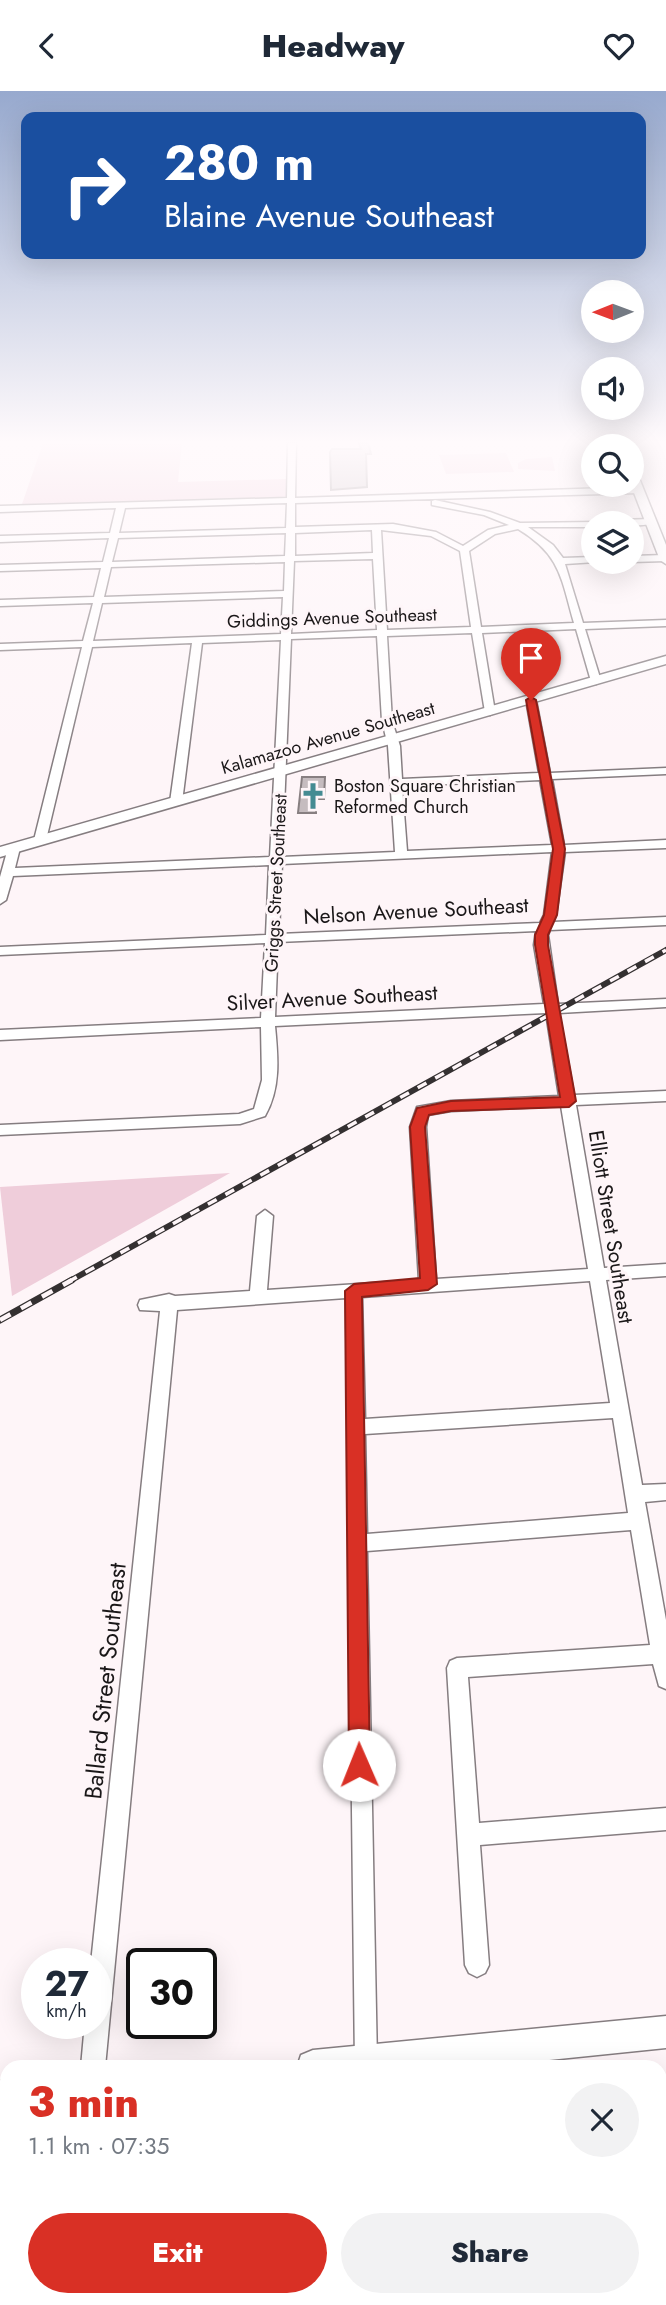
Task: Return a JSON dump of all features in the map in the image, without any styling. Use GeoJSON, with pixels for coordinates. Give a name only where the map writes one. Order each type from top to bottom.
{"type":"FeatureCollection","features":[{"type":"Feature","properties":{"kind":"main road","name":"Kalamazoo Avenue Southeast"},"geometry":{"type":"LineString","coordinates":[[7,850],[666,660]]}},
{"type":"Feature","properties":{"kind":"main road"},"geometry":{"type":"LineString","coordinates":[[385,2060],[666,2032]]}},
{"type":"Feature","properties":{"kind":"street"},"geometry":{"type":"LineString","coordinates":[[40,840],[57,748],[88,644],[113,546]]}},
{"type":"Feature","properties":{"kind":"street","name":"Griggs Street Southeast"},"geometry":{"type":"LineString","coordinates":[[0,1130],[240,1119],[260,1112],[266,1101],[270,1075],[268,1022],[282,771],[290,546]]}},
{"type":"Feature","properties":{"kind":"street"},"geometry":{"type":"LineString","coordinates":[[377,546],[387,721],[396,783],[401,856]]}},
{"type":"Feature","properties":{"kind":"street"},"geometry":{"type":"LineString","coordinates":[[456,546],[464,550]]}},
{"type":"Feature","properties":{"kind":"street"},"geometry":{"type":"LineString","coordinates":[[464,550],[468,546]]}},
{"type":"Feature","properties":{"kind":"street"},"geometry":{"type":"LineString","coordinates":[[547,546],[560,561],[596,681]]}},
{"type":"Feature","properties":{"kind":"street"},"geometry":{"type":"LineString","coordinates":[[464,550],[490,712]]}},
{"type":"Feature","properties":{"kind":"street"},"geometry":{"type":"LineString","coordinates":[[0,568],[378,556]]}},
{"type":"Feature","properties":{"kind":"street"},"geometry":{"type":"LineString","coordinates":[[644,559],[666,559]]}},
{"type":"Feature","properties":{"kind":"street"},"geometry":{"type":"LineString","coordinates":[[560,561],[581,560]]}},
{"type":"Feature","properties":{"kind":"street"},"geometry":{"type":"LineString","coordinates":[[0,603],[289,594]]}},
{"type":"Feature","properties":{"kind":"street","name":"Giddings Avenue Southeast"},"geometry":{"type":"LineString","coordinates":[[0,647],[666,624]]}},
{"type":"Feature","properties":{"kind":"street"},"geometry":{"type":"LineString","coordinates":[[176,801],[197,640]]}},
{"type":"Feature","properties":{"kind":"street","name":"Elliott Street Southeast"},"geometry":{"type":"LineString","coordinates":[[531,700],[559,849],[547,926],[541,935],[541,945],[666,1679]]}},
{"type":"Feature","properties":{"kind":"street"},"geometry":{"type":"LineString","coordinates":[[396,783],[666,771]]}},
{"type":"Feature","properties":{"kind":"street"},"geometry":{"type":"LineString","coordinates":[[8,872],[666,844]]}},
{"type":"Feature","properties":{"kind":"street"},"geometry":{"type":"LineString","coordinates":[[0,900],[8,872],[7,850]]}},
{"type":"Feature","properties":{"kind":"street","name":"Nelson Avenue Southeast"},"geometry":{"type":"LineString","coordinates":[[0,951],[666,921]]}},
{"type":"Feature","properties":{"kind":"street","name":"Silver Avenue Southeast"},"geometry":{"type":"LineString","coordinates":[[0,1035],[666,1003]]}},
{"type":"Feature","properties":{"kind":"street"},"geometry":{"type":"LineString","coordinates":[[428,1284],[418,1127],[422,1111],[451,1106],[666,1096]]}},
{"type":"Feature","properties":{"kind":"street"},"geometry":{"type":"LineString","coordinates":[[258,1296],[265,1216]]}},
{"type":"Feature","properties":{"kind":"street"},"geometry":{"type":"LineString","coordinates":[[146,1305],[169,1301],[666,1270]]}},
{"type":"Feature","properties":{"kind":"street"},"geometry":{"type":"LineString","coordinates":[[354,1291],[365,2060]]}},
{"type":"Feature","properties":{"kind":"street","name":"Ballard Street Southeast"},"geometry":{"type":"LineString","coordinates":[[94,2060],[169,1301]]}},
{"type":"Feature","properties":{"kind":"street"},"geometry":{"type":"LineString","coordinates":[[355,1427],[621,1410]]}},
{"type":"Feature","properties":{"kind":"street"},"geometry":{"type":"LineString","coordinates":[[636,1494],[666,1492]]}},
{"type":"Feature","properties":{"kind":"street"},"geometry":{"type":"LineString","coordinates":[[357,1543],[640,1521]]}},
{"type":"Feature","properties":{"kind":"street"},"geometry":{"type":"LineString","coordinates":[[477,1965],[457,1668],[662,1654]]}},
{"type":"Feature","properties":{"kind":"street"},"geometry":{"type":"LineString","coordinates":[[467,1835],[666,1819]]}},
{"type":"Feature","properties":{"kind":"shaded area"},"geometry":{"type":"Polygon","coordinates":[[[230,1173],[12,1296],[0,1187],[230,1173]]]}},
{"type":"Feature","properties":{"kind":"building","name":"Boston Square Christian Reformed Church"},"geometry":{"type":"Polygon","coordinates":[[[302,777],[325,777],[324,799],[316,799],[316,813],[298,813],[302,777]]]}},
{"type":"Feature","properties":{"kind":"railway"},"geometry":{"type":"LineString","coordinates":[[68,1282],[666,950]]}},
{"type":"Feature","properties":{"kind":"railway"},"geometry":{"type":"LineString","coordinates":[[0,1320],[72,1280]]}},
{"type":"Feature","properties":{"kind":"place","name":"Boston Square Christian Reformed Church"},"geometry":{"type":"Point","coordinates":[313,796]}},
{"type":"Feature","properties":{"kind":"route"},"geometry":{"type":"LineString","coordinates":[[359,1765],[354,1291],[428,1284],[418,1127],[422,1111],[451,1106],[569,1101],[541,945],[541,935],[551,915],[559,849],[531,700]]}}]}
